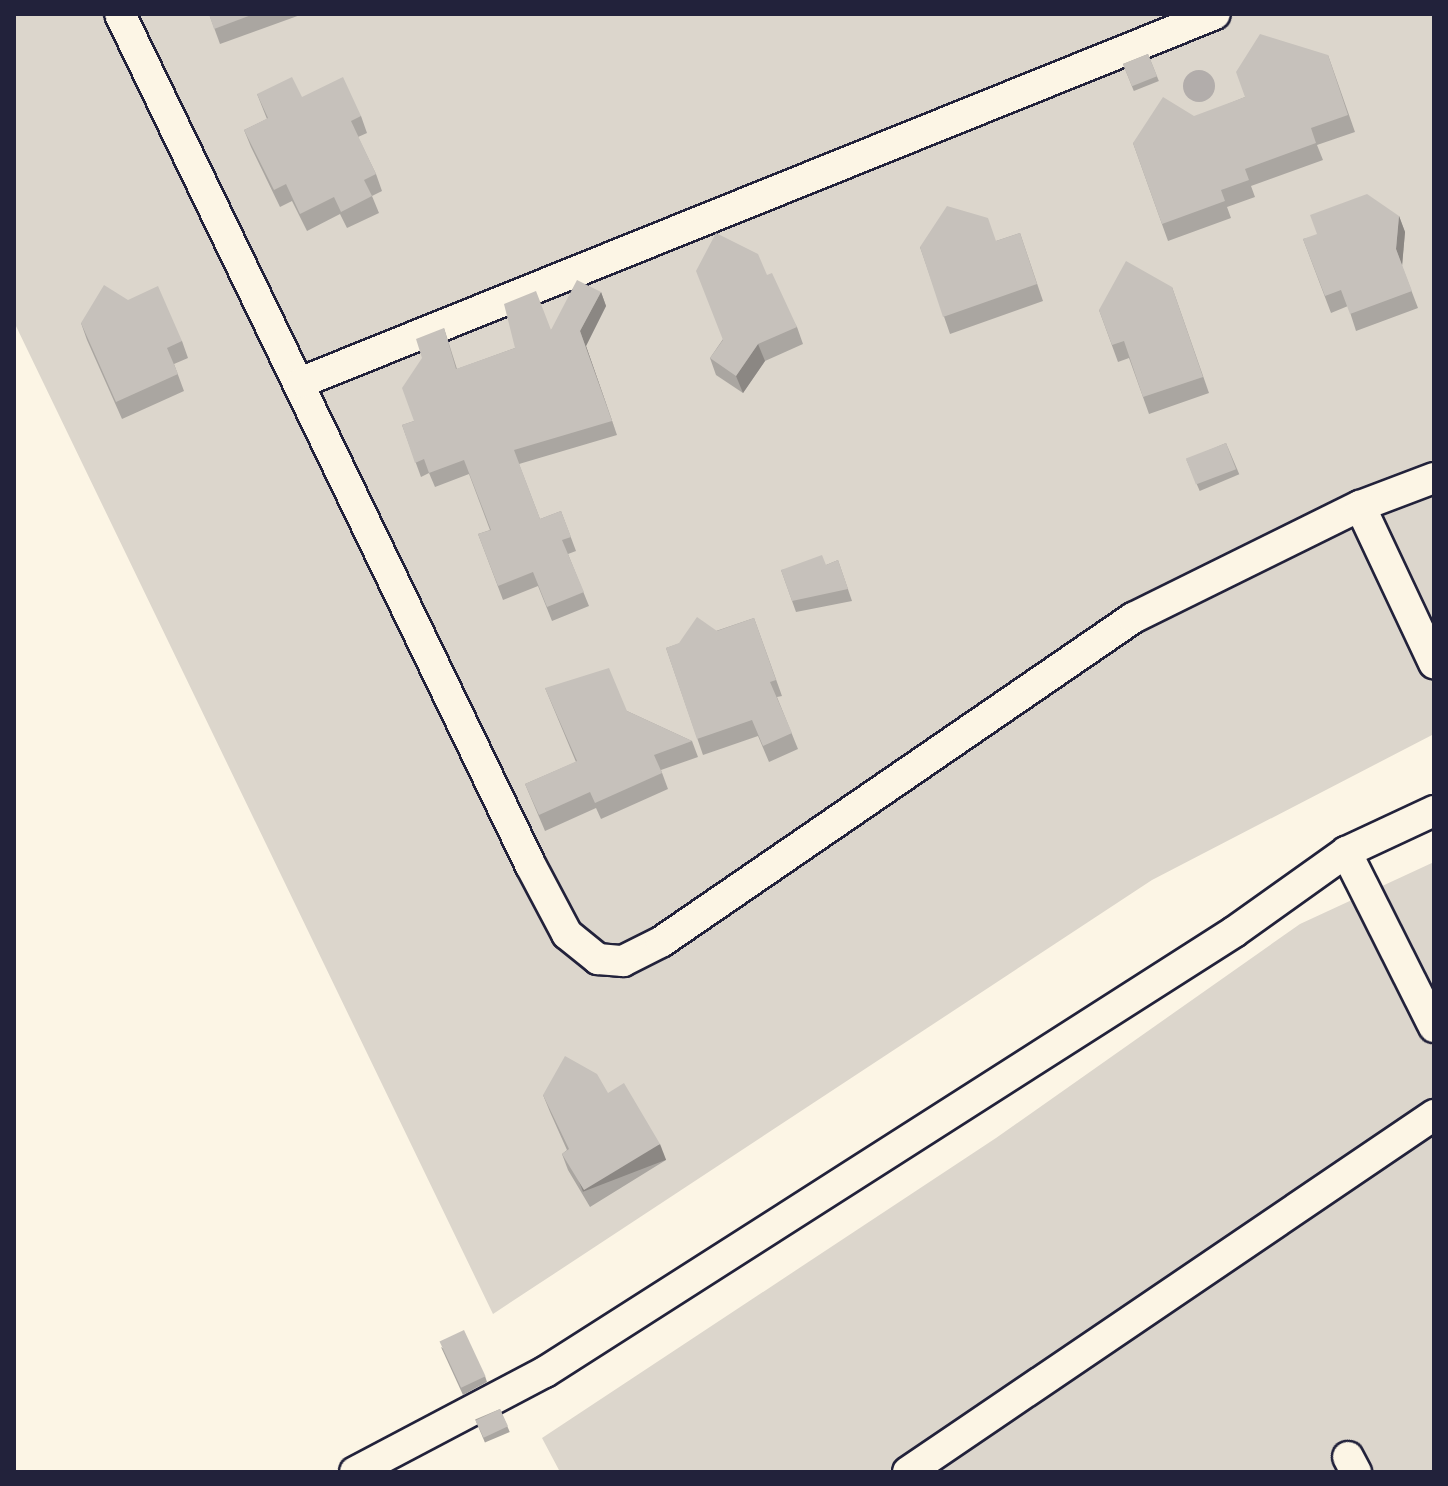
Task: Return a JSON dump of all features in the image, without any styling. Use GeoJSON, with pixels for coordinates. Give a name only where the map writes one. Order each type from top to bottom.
{"type":"FeatureCollection","features":[{"type":"Feature","properties":{"kind":"street"},"geometry":{"type":"LineString","coordinates":[[120,14],[302,382],[531,866],[567,934],[598,959],[623,961],[661,942],[1133,618],[1360,506],[1434,478]]}},
{"type":"Feature","properties":{"kind":"street"},"geometry":{"type":"LineString","coordinates":[[302,382],[1215,14]]}},
{"type":"Feature","properties":{"kind":"street"},"geometry":{"type":"LineString","coordinates":[[1360,506],[1434,663]]}},
{"type":"Feature","properties":{"kind":"street"},"geometry":{"type":"LineString","coordinates":[[355,1472],[545,1372],[1234,932],[1346,852],[1434,811]]}},
{"type":"Feature","properties":{"kind":"street"},"geometry":{"type":"LineString","coordinates":[[1346,852],[1434,1027]]}},
{"type":"Feature","properties":{"kind":"street"},"geometry":{"type":"LineString","coordinates":[[908,1472],[1434,1115]]}},
{"type":"Feature","properties":{"kind":"shaded area"},"geometry":{"type":"Polygon","coordinates":[[[14,14],[1434,14],[1434,734],[1152,880],[493,1314],[14,322],[14,14]]]}},
{"type":"Feature","properties":{"kind":"shaded area"},"geometry":{"type":"Polygon","coordinates":[[[1199,70],[1210,75],[1215,86],[1210,97],[1199,102],[1188,97],[1183,86],[1188,75],[1199,70]]]}},
{"type":"Feature","properties":{"kind":"shaded area"},"geometry":{"type":"Polygon","coordinates":[[[1434,862],[1434,1472],[560,1472],[542,1438],[996,1138],[1300,924],[1434,862]]]}},
{"type":"Feature","properties":{"kind":"building"},"geometry":{"type":"Polygon","coordinates":[[[209,14],[254,14],[214,29],[209,14]]]}},
{"type":"Feature","properties":{"kind":"building"},"geometry":{"type":"Polygon","coordinates":[[[1260,34],[1328,55],[1348,115],[1311,128],[1316,143],[1245,169],[1249,180],[1221,190],[1225,201],[1162,224],[1133,143],[1163,97],[1194,116],[1245,97],[1236,72],[1260,34]]]}},
{"type":"Feature","properties":{"kind":"building"},"geometry":{"type":"Polygon","coordinates":[[[1148,54],[1157,76],[1132,86],[1123,64],[1148,54]]]}},
{"type":"Feature","properties":{"kind":"building"},"geometry":{"type":"Polygon","coordinates":[[[292,77],[302,97],[343,77],[361,116],[351,121],[376,174],[364,180],[372,196],[341,212],[334,197],[300,214],[286,184],[274,190],[244,130],[268,118],[257,94],[292,77]]]}},
{"type":"Feature","properties":{"kind":"building"},"geometry":{"type":"Polygon","coordinates":[[[1367,194],[1399,216],[1396,249],[1412,291],[1350,314],[1341,290],[1325,296],[1303,239],[1317,234],[1310,215],[1367,194]]]}},
{"type":"Feature","properties":{"kind":"building"},"geometry":{"type":"Polygon","coordinates":[[[947,206],[988,218],[996,241],[1020,233],[1037,284],[943,317],[920,247],[947,206]]]}},
{"type":"Feature","properties":{"kind":"building"},"geometry":{"type":"Polygon","coordinates":[[[716,233],[758,254],[767,275],[772,273],[797,327],[758,344],[736,376],[710,358],[723,340],[696,271],[716,233]]]}},
{"type":"Feature","properties":{"kind":"building"},"geometry":{"type":"Polygon","coordinates":[[[1126,261],[1172,287],[1203,377],[1143,397],[1124,341],[1112,345],[1099,310],[1126,261]]]}},
{"type":"Feature","properties":{"kind":"building"},"geometry":{"type":"Polygon","coordinates":[[[577,280],[601,292],[580,331],[612,421],[514,450],[540,519],[561,511],[571,537],[562,540],[584,592],[547,607],[533,572],[498,586],[478,534],[491,530],[464,460],[429,473],[424,459],[415,463],[402,425],[414,421],[402,388],[422,358],[416,339],[444,328],[456,369],[515,348],[504,304],[536,291],[551,330],[577,280]]]}},
{"type":"Feature","properties":{"kind":"building"},"geometry":{"type":"Polygon","coordinates":[[[104,285],[128,300],[158,286],[182,341],[167,348],[178,374],[116,402],[81,323],[104,285]]]}},
{"type":"Feature","properties":{"kind":"building"},"geometry":{"type":"Polygon","coordinates":[[[1226,443],[1236,469],[1196,485],[1186,458],[1226,443]]]}},
{"type":"Feature","properties":{"kind":"building"},"geometry":{"type":"Polygon","coordinates":[[[822,555],[826,565],[838,560],[848,589],[792,601],[781,570],[822,555]]]}},
{"type":"Feature","properties":{"kind":"building"},"geometry":{"type":"Polygon","coordinates":[[[697,617],[717,631],[754,618],[776,680],[770,682],[792,733],[763,746],[752,720],[697,739],[666,648],[679,643],[697,617]]]}},
{"type":"Feature","properties":{"kind":"building"},"geometry":{"type":"Polygon","coordinates":[[[609,668],[627,711],[692,741],[654,755],[662,773],[595,803],[590,792],[539,815],[525,784],[577,761],[545,688],[609,668]]]}},
{"type":"Feature","properties":{"kind":"building"},"geometry":{"type":"Polygon","coordinates":[[[565,1056],[597,1074],[608,1093],[624,1083],[660,1144],[584,1190],[562,1154],[569,1149],[543,1095],[565,1056]]]}},
{"type":"Feature","properties":{"kind":"building"},"geometry":{"type":"Polygon","coordinates":[[[464,1330],[486,1376],[461,1388],[440,1341],[464,1330]]]}},
{"type":"Feature","properties":{"kind":"building"},"geometry":{"type":"Polygon","coordinates":[[[500,1409],[508,1426],[484,1438],[476,1420],[500,1409]]]}}]}
